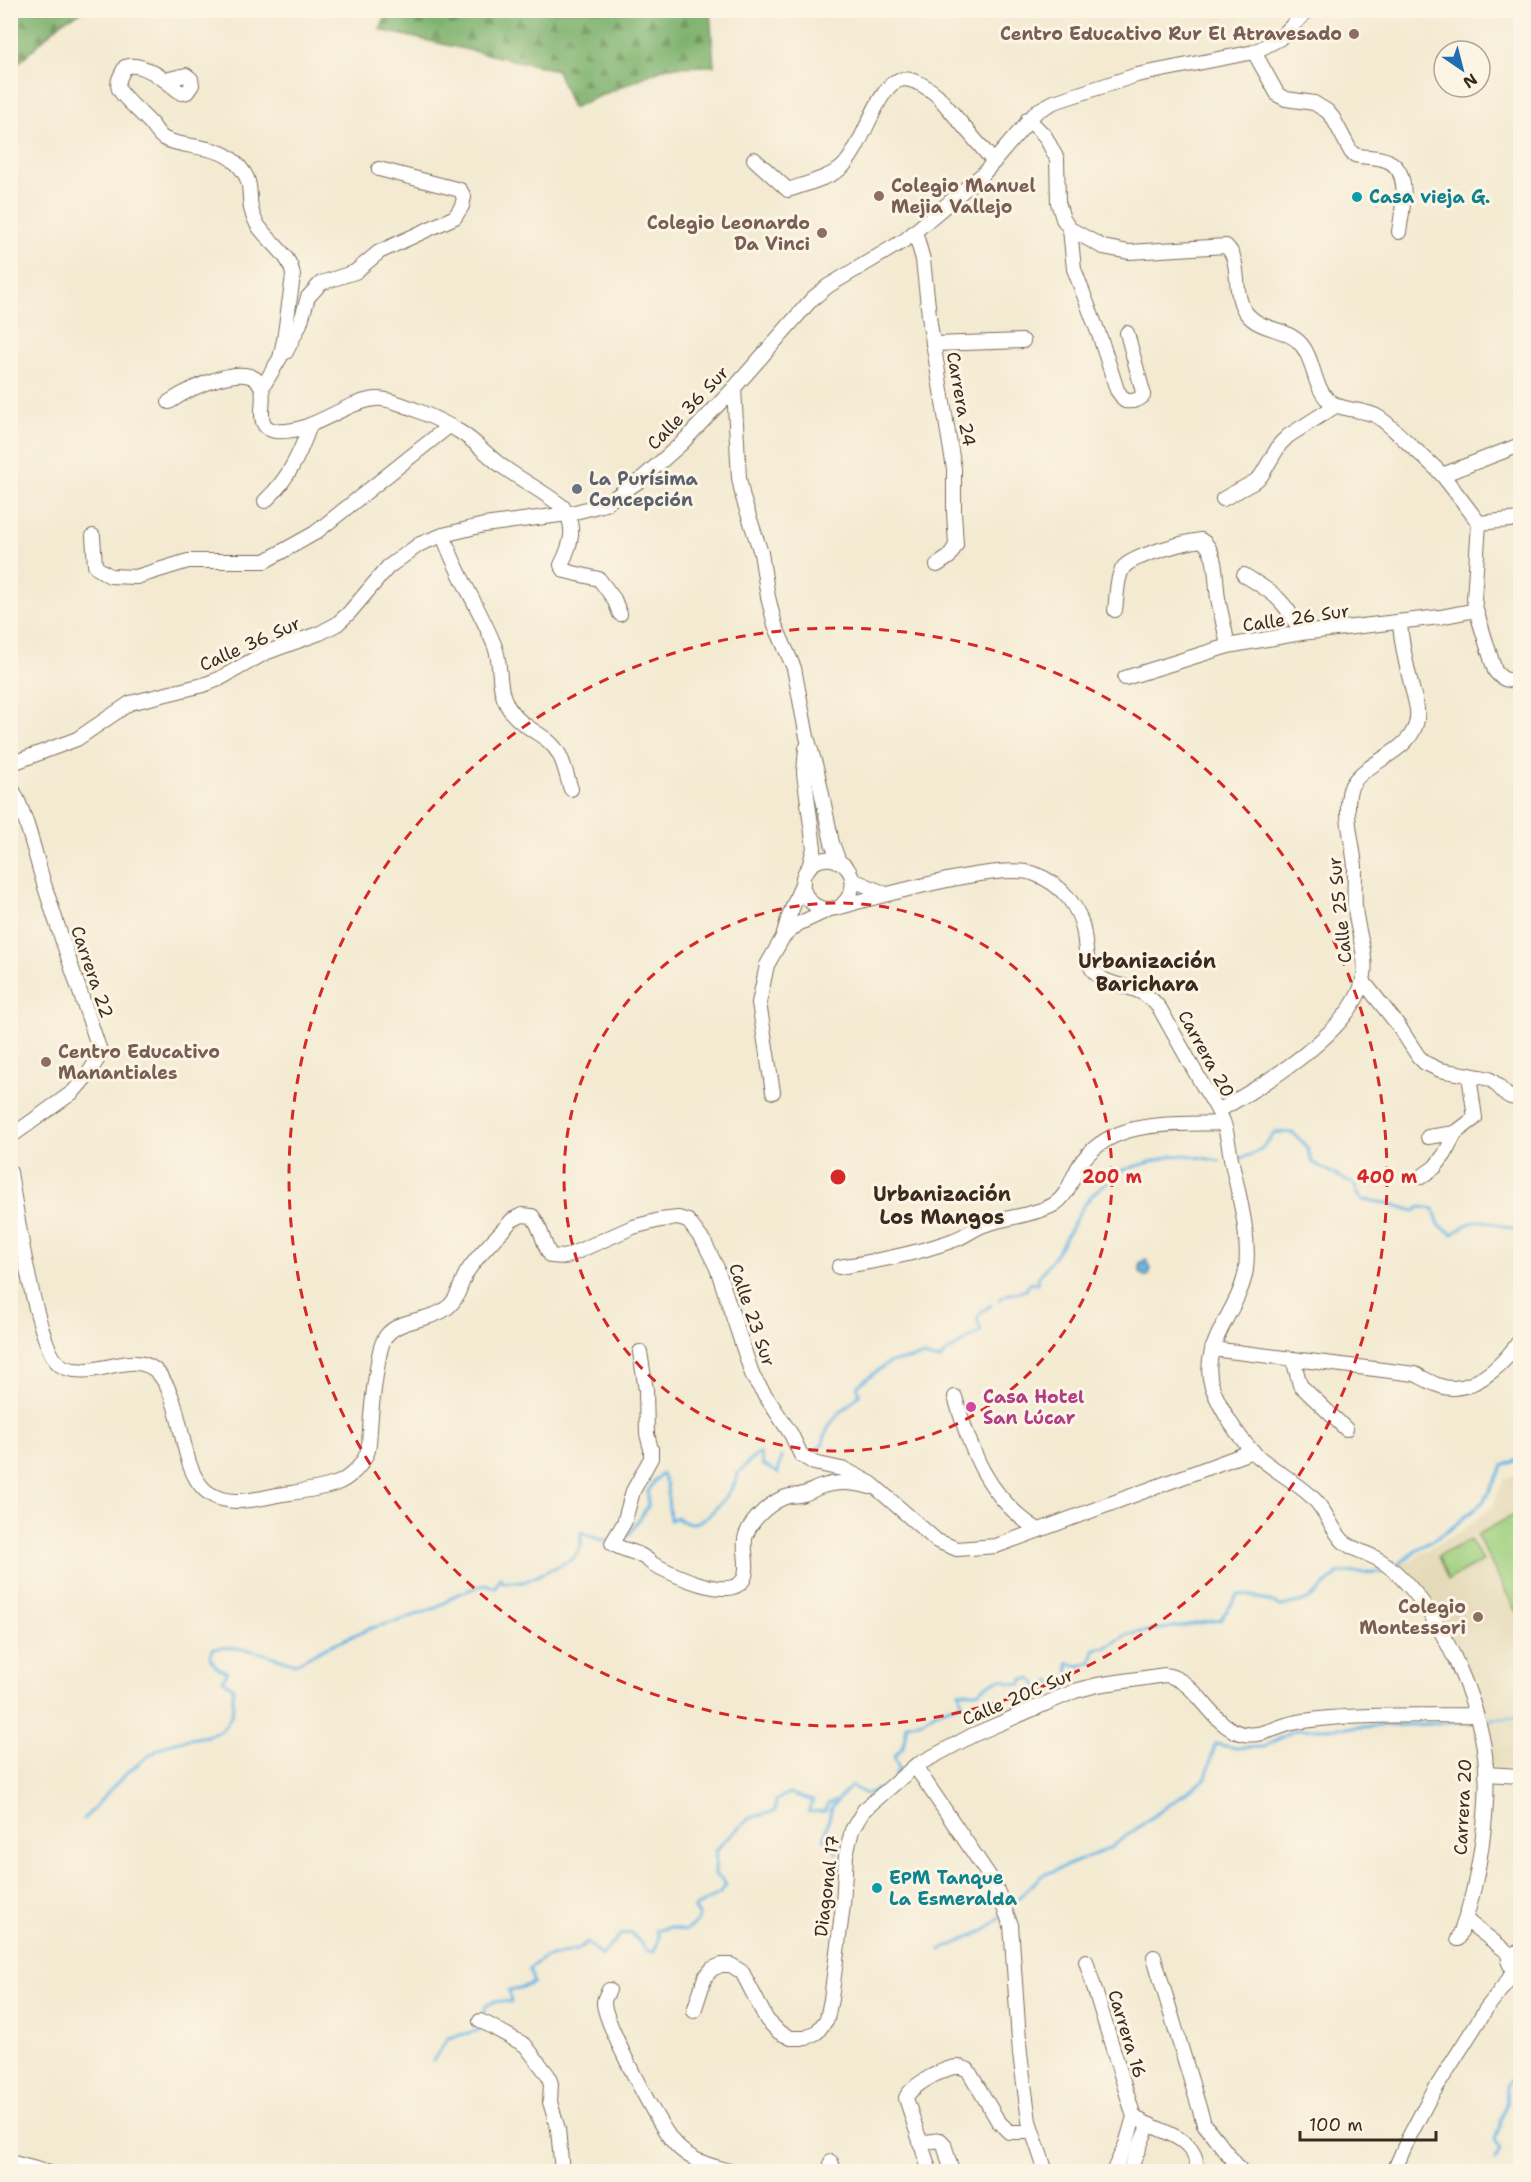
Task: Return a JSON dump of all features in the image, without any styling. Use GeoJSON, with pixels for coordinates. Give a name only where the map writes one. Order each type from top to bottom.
{"type":"FeatureCollection","features":[{"type":"Feature","properties":{"kind":"street","name":"Calle 36 Sur"},"geometry":{"type":"LineString","coordinates":[[10,764],[77,739],[130,703],[219,679],[265,653],[321,633],[337,624],[375,581],[405,554],[420,544],[442,535],[484,525],[568,514],[605,504],[621,495],[681,444],[734,388],[812,298],[888,251],[915,231],[984,173],[1037,111],[1054,102],[1137,75],[1254,52],[1280,39],[1308,10]]}},
{"type":"Feature","properties":{"kind":"street"},"geometry":{"type":"LineString","coordinates":[[1254,52],[1281,97],[1320,106],[1333,118],[1351,152],[1360,156],[1389,161],[1398,170],[1403,194],[1399,232]]}},
{"type":"Feature","properties":{"kind":"street"},"geometry":{"type":"LineString","coordinates":[[165,80],[142,67],[131,65],[125,67],[118,85],[120,91],[163,139],[201,147],[229,157],[247,176],[250,185],[250,208],[258,226],[292,266],[293,276],[280,358]]}},
{"type":"Feature","properties":{"kind":"street"},"geometry":{"type":"LineString","coordinates":[[754,159],[788,190],[841,168],[852,155],[887,90],[899,80],[905,79],[928,88],[937,95],[994,162]]}},
{"type":"Feature","properties":{"kind":"street"},"geometry":{"type":"LineString","coordinates":[[1028,119],[1053,148],[1059,171],[1058,202],[1063,219],[1070,229],[1103,247],[1129,252],[1226,246],[1234,258],[1240,302],[1246,314],[1263,326],[1291,335],[1300,343],[1323,394],[1337,405],[1376,416],[1388,424],[1442,475],[1479,523],[1474,599],[1495,671],[1501,678],[1509,681],[1521,680]]}},
{"type":"Feature","properties":{"kind":"street"},"geometry":{"type":"LineString","coordinates":[[379,170],[460,190],[464,197],[462,206],[455,217],[379,252],[355,272],[321,283],[308,297],[300,324],[286,352],[262,388],[261,418],[268,428],[286,430],[310,425],[378,398],[411,408],[449,426],[472,441],[506,469],[555,501],[568,514],[572,535],[561,565],[565,571],[573,574],[585,574],[599,579],[614,599],[620,614]]}},
{"type":"Feature","properties":{"kind":"street"},"geometry":{"type":"LineString","coordinates":[[1070,229],[1074,269],[1101,340],[1116,390],[1125,401],[1131,402],[1143,396],[1143,392],[1127,333]]}},
{"type":"Feature","properties":{"kind":"street","name":"Carrera 24"},"geometry":{"type":"LineString","coordinates":[[915,231],[923,260],[933,344],[954,469],[956,545],[954,552],[937,565]]}},
{"type":"Feature","properties":{"kind":"street"},"geometry":{"type":"LineString","coordinates":[[933,344],[1023,340]]}},
{"type":"Feature","properties":{"kind":"street"},"geometry":{"type":"LineString","coordinates":[[169,402],[203,384],[227,376],[249,376],[257,380],[262,388]]}},
{"type":"Feature","properties":{"kind":"street"},"geometry":{"type":"LineString","coordinates":[[734,388],[742,498],[761,553],[768,597],[776,625],[794,668],[807,737],[817,771],[832,843],[839,862]]}},
{"type":"Feature","properties":{"kind":"street"},"geometry":{"type":"LineString","coordinates":[[1223,499],[1261,476],[1277,448],[1288,436],[1337,405]]}},
{"type":"Feature","properties":{"kind":"street"},"geometry":{"type":"LineString","coordinates":[[264,501],[278,489],[291,469],[300,453],[310,425]]}},
{"type":"Feature","properties":{"kind":"street"},"geometry":{"type":"LineString","coordinates":[[93,536],[95,565],[110,576],[136,577],[188,561],[265,561],[315,533],[449,426]]}},
{"type":"Feature","properties":{"kind":"street"},"geometry":{"type":"LineString","coordinates":[[1442,475],[1521,445]]}},
{"type":"Feature","properties":{"kind":"street"},"geometry":{"type":"LineString","coordinates":[[1479,523],[1521,519]]}},
{"type":"Feature","properties":{"kind":"street"},"geometry":{"type":"LineString","coordinates":[[442,535],[496,649],[502,692],[506,703],[513,716],[526,728],[544,738],[559,754],[571,789]]}},
{"type":"Feature","properties":{"kind":"street"},"geometry":{"type":"LineString","coordinates":[[1115,610],[1120,575],[1126,565],[1140,557],[1201,540],[1206,543],[1212,556],[1228,646]]}},
{"type":"Feature","properties":{"kind":"street"},"geometry":{"type":"LineString","coordinates":[[1244,575],[1280,599],[1292,614],[1300,633]]}},
{"type":"Feature","properties":{"kind":"street","name":"Calle 26 Sur"},"geometry":{"type":"LineString","coordinates":[[1125,678],[1228,646],[1300,633],[1440,617],[1476,610]]}},
{"type":"Feature","properties":{"kind":"street","name":"Calle 25 Sur"},"geometry":{"type":"LineString","coordinates":[[839,1267],[898,1258],[957,1239],[985,1224],[1052,1205],[1065,1195],[1084,1158],[1102,1142],[1116,1134],[1142,1128],[1220,1117],[1318,1043],[1339,1023],[1356,997],[1363,981],[1364,961],[1355,906],[1355,865],[1348,810],[1349,792],[1354,782],[1408,739],[1416,725],[1416,706],[1401,638],[1400,622]]}},
{"type":"Feature","properties":{"kind":"street"},"geometry":{"type":"LineString","coordinates":[[773,1092],[759,1003],[767,965],[783,937],[814,848],[804,773],[807,737]]}},
{"type":"Feature","properties":{"kind":"street","name":"Carrera 22"},"geometry":{"type":"LineString","coordinates":[[10,785],[23,807],[53,912],[101,1054],[73,1092],[10,1137]]}},
{"type":"Feature","properties":{"kind":"street"},"geometry":{"type":"LineString","coordinates":[[823,860],[839,862],[846,867],[853,880],[853,890],[849,899],[835,908],[818,908],[809,901],[804,892],[806,874],[823,860]]}},
{"type":"Feature","properties":{"kind":"street","name":"Carrera 20"},"geometry":{"type":"LineString","coordinates":[[783,937],[798,924],[835,908],[886,894],[960,878],[1014,870],[1033,873],[1053,883],[1066,894],[1077,909],[1092,969],[1106,981],[1138,990],[1154,1001],[1220,1117],[1241,1207],[1247,1258],[1242,1286],[1212,1349],[1208,1365],[1213,1391],[1253,1451],[1316,1500],[1341,1539],[1350,1547],[1381,1560],[1407,1584],[1423,1605],[1445,1642],[1464,1680],[1476,1715],[1486,1774],[1478,1867],[1466,1920],[1458,1939]]}},
{"type":"Feature","properties":{"kind":"street"},"geometry":{"type":"LineString","coordinates":[[853,880],[886,894]]}},
{"type":"Feature","properties":{"kind":"street"},"geometry":{"type":"LineString","coordinates":[[1363,981],[1425,1063],[1440,1070],[1469,1074],[1492,1081],[1506,1096],[1511,1098],[1517,1098],[1521,1094]]}},
{"type":"Feature","properties":{"kind":"street"},"geometry":{"type":"LineString","coordinates":[[1428,1137],[1455,1133],[1473,1121],[1476,1115],[1469,1074]]}},
{"type":"Feature","properties":{"kind":"street"},"geometry":{"type":"LineString","coordinates":[[1421,1177],[1436,1167],[1455,1133]]}},
{"type":"Feature","properties":{"kind":"street","name":"Calle 23 Sur"},"geometry":{"type":"LineString","coordinates":[[10,1172],[21,1243],[38,1318],[54,1360],[60,1365],[77,1370],[138,1362],[152,1365],[166,1382],[175,1402],[190,1465],[202,1487],[209,1493],[229,1500],[266,1498],[336,1484],[356,1471],[368,1452],[375,1383],[386,1336],[404,1324],[433,1316],[446,1309],[456,1299],[466,1272],[512,1220],[522,1215],[532,1216],[538,1223],[544,1246],[551,1256],[566,1257],[633,1227],[678,1218],[688,1221],[704,1242],[717,1268],[753,1377],[788,1428],[801,1455],[814,1463],[846,1470],[859,1476],[880,1491],[937,1541],[957,1549],[996,1546],[1253,1451]]}},
{"type":"Feature","properties":{"kind":"street"},"geometry":{"type":"LineString","coordinates":[[1212,1349],[1415,1374],[1442,1386],[1454,1388],[1482,1378],[1498,1367],[1521,1340]]}},
{"type":"Feature","properties":{"kind":"street"},"geometry":{"type":"LineString","coordinates":[[640,1352],[646,1390],[646,1424],[651,1458],[637,1484],[624,1523],[612,1543],[616,1546],[705,1586],[728,1588],[737,1585],[743,1579],[746,1571],[745,1536],[761,1514],[775,1502],[788,1496],[803,1495],[834,1483],[848,1482],[880,1491]]}},
{"type":"Feature","properties":{"kind":"street"},"geometry":{"type":"LineString","coordinates":[[1293,1359],[1300,1385],[1346,1429]]}},
{"type":"Feature","properties":{"kind":"street"},"geometry":{"type":"LineString","coordinates":[[955,1397],[974,1452],[993,1490],[1038,1530]]}},
{"type":"Feature","properties":{"kind":"street","name":"Calle 20C Sur"},"geometry":{"type":"LineString","coordinates":[[915,1766],[973,1735],[1075,1691],[1097,1685],[1165,1675],[1175,1676],[1185,1682],[1210,1710],[1231,1729],[1242,1734],[1255,1734],[1292,1723],[1320,1719],[1476,1715]]}},
{"type":"Feature","properties":{"kind":"street"},"geometry":{"type":"LineString","coordinates":[[915,1766],[994,1882],[1011,1925],[1020,2054],[1032,2132],[1046,2172]]}},
{"type":"Feature","properties":{"kind":"street","name":"Diagonal 17"},"geometry":{"type":"LineString","coordinates":[[694,2011],[705,1977],[712,1969],[721,1965],[731,1965],[742,1972],[767,2020],[779,2032],[791,2038],[806,2038],[817,2032],[827,2019],[831,1999],[843,1905],[846,1855],[852,1830],[864,1810],[915,1766]]}},
{"type":"Feature","properties":{"kind":"street"},"geometry":{"type":"LineString","coordinates":[[1486,1774],[1521,1776]]}},
{"type":"Feature","properties":{"kind":"street"},"geometry":{"type":"LineString","coordinates":[[1395,2169],[1429,2099],[1486,2009],[1517,1971],[1509,1963],[1516,1953],[1466,1920]]}},
{"type":"Feature","properties":{"kind":"street"},"geometry":{"type":"LineString","coordinates":[[1154,1957],[1204,2124],[1242,2172]]}},
{"type":"Feature","properties":{"kind":"street","name":"Carrera 16"},"geometry":{"type":"LineString","coordinates":[[1086,1961],[1134,2117]]}},
{"type":"Feature","properties":{"kind":"street"},"geometry":{"type":"LineString","coordinates":[[609,1990],[604,1998],[604,2004],[613,2031],[669,2136],[675,2144],[698,2162],[733,2172]]}},
{"type":"Feature","properties":{"kind":"street"},"geometry":{"type":"LineString","coordinates":[[480,2021],[525,2045],[548,2075],[551,2084],[550,2102],[558,2129],[562,2172]]}},
{"type":"Feature","properties":{"kind":"street"},"geometry":{"type":"LineString","coordinates":[[930,2172],[907,2106],[908,2092],[948,2069],[961,2067],[968,2070],[1003,2128],[1009,2132],[1032,2132]]}},
{"type":"Feature","properties":{"kind":"street"},"geometry":{"type":"LineString","coordinates":[[1113,2172],[1126,2144],[1134,2117],[1148,2126],[1179,2137],[1189,2146],[1194,2155],[1197,2172]]}},
{"type":"Feature","properties":{"kind":"street"},"geometry":{"type":"LineString","coordinates":[[1129,2172],[1148,2126]]}},
{"type":"Feature","properties":{"kind":"street"},"geometry":{"type":"LineString","coordinates":[[920,2144],[935,2139],[940,2140],[944,2144],[952,2172]]}},
{"type":"Feature","properties":{"kind":"street"},"geometry":{"type":"LineString","coordinates":[[10,2162],[47,2172]]}},
{"type":"Feature","properties":{"kind":"shaded area","name":"Colegio Montessori"},"geometry":{"type":"Polygon","coordinates":[[[1520,1473],[1520,1770],[1501,1771],[1492,1767],[1464,1663],[1397,1567],[1463,1530],[1492,1507],[1504,1479],[1520,1473]]]}},
{"type":"Feature","properties":{"kind":"green space"},"geometry":{"type":"Polygon","coordinates":[[[11,10],[84,11],[63,21],[11,70],[11,10]]]}},
{"type":"Feature","properties":{"kind":"green space"},"geometry":{"type":"Polygon","coordinates":[[[387,11],[710,11],[714,66],[667,67],[572,108],[557,70],[380,30],[387,11]]]}},
{"type":"Feature","properties":{"kind":"green space"},"geometry":{"type":"Polygon","coordinates":[[[1513,1515],[1520,1528],[1520,1610],[1516,1612],[1477,1535],[1513,1515]]]}},
{"type":"Feature","properties":{"kind":"green space"},"geometry":{"type":"Polygon","coordinates":[[[1470,1540],[1483,1561],[1448,1580],[1438,1556],[1470,1540]]]}},
{"type":"Feature","properties":{"kind":"water"},"geometry":{"type":"Polygon","coordinates":[[[1146,1259],[1151,1269],[1146,1277],[1140,1273],[1140,1263],[1146,1259]]]}},
{"type":"Feature","properties":{"kind":"waterway"},"geometry":{"type":"LineString","coordinates":[[1240,1158],[1260,1149],[1275,1132],[1293,1133],[1307,1147],[1312,1162],[1355,1185],[1357,1193],[1363,1200],[1388,1203],[1414,1211],[1420,1207],[1434,1209],[1439,1225],[1453,1234],[1479,1221],[1520,1231]]}},
{"type":"Feature","properties":{"kind":"waterway"},"geometry":{"type":"LineString","coordinates":[[999,1300],[1003,1296],[1026,1290],[1030,1283],[1037,1284],[1038,1278],[1058,1251],[1082,1208],[1092,1195],[1119,1171],[1172,1156],[1186,1155],[1220,1161]]}},
{"type":"Feature","properties":{"kind":"waterway"},"geometry":{"type":"LineString","coordinates":[[809,1453],[823,1444],[832,1421],[860,1394],[857,1386],[888,1363],[923,1356],[939,1360],[981,1331],[977,1319],[980,1313],[991,1305]]}},
{"type":"Feature","properties":{"kind":"waterway"},"geometry":{"type":"LineString","coordinates":[[619,1541],[629,1535],[648,1506],[648,1492],[654,1481],[662,1474],[667,1485],[670,1520],[677,1517],[679,1520],[693,1523],[706,1517],[721,1503],[733,1487],[738,1473],[757,1455],[760,1453],[763,1465],[778,1473],[781,1457]]}},
{"type":"Feature","properties":{"kind":"waterway"},"geometry":{"type":"LineString","coordinates":[[1399,1564],[1418,1549],[1448,1531],[1483,1502],[1503,1466],[1520,1459]]}},
{"type":"Feature","properties":{"kind":"waterway"},"geometry":{"type":"LineString","coordinates":[[84,1819],[122,1778],[143,1760],[174,1742],[219,1731],[228,1722],[233,1709],[233,1688],[223,1680],[227,1672],[217,1667],[210,1658],[213,1649],[244,1649],[295,1664],[322,1649],[371,1628],[436,1608],[456,1595],[485,1584],[495,1588],[500,1578],[503,1582],[524,1582],[573,1559],[581,1546],[581,1532],[609,1541]]}},
{"type":"Feature","properties":{"kind":"waterway"},"geometry":{"type":"LineString","coordinates":[[895,1775],[899,1769],[894,1757],[903,1747],[907,1724],[923,1721],[936,1712],[962,1703],[959,1692],[977,1692],[1002,1679],[1010,1683],[1021,1684],[1023,1679],[1031,1679],[1040,1688],[1051,1681],[1056,1685],[1069,1676],[1068,1663],[1079,1666],[1091,1662],[1094,1649],[1106,1647],[1129,1634],[1220,1620],[1238,1595],[1253,1596],[1281,1606],[1308,1600],[1339,1573],[1384,1572]]}},
{"type":"Feature","properties":{"kind":"waterway"},"geometry":{"type":"LineString","coordinates":[[1485,1720],[1512,1717],[1520,1720]]}},
{"type":"Feature","properties":{"kind":"waterway"},"geometry":{"type":"LineString","coordinates":[[1008,1909],[1041,1876],[1110,1848],[1206,1778],[1215,1744],[1236,1748],[1264,1747],[1295,1730],[1470,1722]]}},
{"type":"Feature","properties":{"kind":"waterway"},"geometry":{"type":"LineString","coordinates":[[837,1853],[824,1838],[832,1807],[851,1786],[866,1794],[880,1789]]}},
{"type":"Feature","properties":{"kind":"waterway"},"geometry":{"type":"LineString","coordinates":[[483,2018],[486,2006],[495,2001],[511,2002],[509,1990],[534,1983],[529,1969],[543,1958],[579,1949],[587,1942],[601,1956],[620,1935],[632,1933],[647,1951],[654,1952],[659,1937],[656,1931],[670,1927],[684,1931],[697,1922],[699,1915],[694,1908],[720,1893],[726,1885],[715,1875],[716,1851],[750,1818],[775,1811],[776,1800],[789,1793],[813,1801],[808,1812],[825,1811],[829,1803],[836,1801]]}},
{"type":"Feature","properties":{"kind":"waterway"},"geometry":{"type":"LineString","coordinates":[[941,1950],[986,1930],[1003,1914]]}},
{"type":"Feature","properties":{"kind":"waterway"},"geometry":{"type":"LineString","coordinates":[[433,2061],[448,2038],[481,2030],[481,2027]]}},
{"type":"Feature","properties":{"kind":"waterway"},"geometry":{"type":"LineString","coordinates":[[1495,2160],[1500,2150],[1495,2140],[1506,2105],[1507,2086],[1520,2069]]}},
{"type":"Feature","properties":{"kind":"place","name":"Centro Educativo Rur El Atravesado"},"geometry":{"type":"Point","coordinates":[1354,34]}},
{"type":"Feature","properties":{"kind":"place","name":"Colegio Manuel Mejia Vallejo"},"geometry":{"type":"Point","coordinates":[879,196]}},
{"type":"Feature","properties":{"kind":"place","name":"Casa vieja G."},"geometry":{"type":"Point","coordinates":[1357,197]}},
{"type":"Feature","properties":{"kind":"place","name":"Colegio Leonardo Da Vinci"},"geometry":{"type":"Point","coordinates":[822,233]}},
{"type":"Feature","properties":{"kind":"place","name":"La Purísima Concepción"},"geometry":{"type":"Point","coordinates":[577,489]}},
{"type":"Feature","properties":{"kind":"place","name":"Centro Educativo Manantiales"},"geometry":{"type":"Point","coordinates":[46,1062]}},
{"type":"Feature","properties":{"kind":"place","name":"Casa Hotel San Lúcar"},"geometry":{"type":"Point","coordinates":[971,1407]}},
{"type":"Feature","properties":{"kind":"place","name":"Colegio Montessori"},"geometry":{"type":"Point","coordinates":[1478,1617]}},
{"type":"Feature","properties":{"kind":"place","name":"EPM Tanque La Esmeralda"},"geometry":{"type":"Point","coordinates":[877,1888]}},
{"type":"Feature","properties":{"kind":"district","name":"Urbanización Barichara"},"geometry":{"type":"Point","coordinates":[1147,972]}},
{"type":"Feature","properties":{"kind":"district","name":"Urbanización Los Mangos"},"geometry":{"type":"Point","coordinates":[942,1206]}}]}
